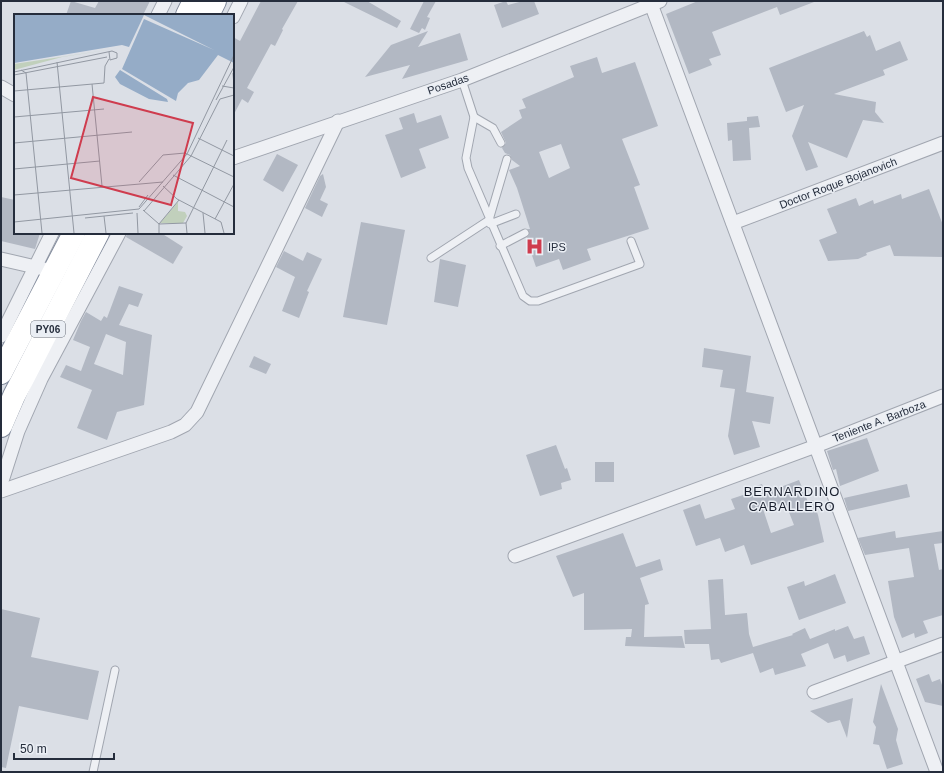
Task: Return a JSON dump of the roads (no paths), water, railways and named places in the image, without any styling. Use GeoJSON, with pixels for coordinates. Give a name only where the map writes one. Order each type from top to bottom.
{"type":"FeatureCollection","features":[{"type":"Feature","properties":{"kind":"highway"},"geometry":{"type":"LineString","coordinates":[[187,14],[194,1]]}},
{"type":"Feature","properties":{"kind":"highway"},"geometry":{"type":"LineString","coordinates":[[209,14],[216,1]]}},
{"type":"Feature","properties":{"kind":"highway","name":"PY06"},"geometry":{"type":"LineString","coordinates":[[1,373],[45,269],[73,234]]}},
{"type":"Feature","properties":{"kind":"highway","name":"PY06"},"geometry":{"type":"LineString","coordinates":[[1,426],[14,396],[83,280],[98,234]]}},
{"type":"Feature","properties":{"kind":"street"},"geometry":{"type":"LineString","coordinates":[[158,14],[165,1]]}},
{"type":"Feature","properties":{"kind":"street"},"geometry":{"type":"LineString","coordinates":[[234,15],[241,1]]}},
{"type":"Feature","properties":{"kind":"street"},"geometry":{"type":"LineString","coordinates":[[656,3],[733,223],[937,772]]}},
{"type":"Feature","properties":{"kind":"street","name":"Posadas"},"geometry":{"type":"LineString","coordinates":[[234,158],[462,80],[656,3]]}},
{"type":"Feature","properties":{"kind":"street"},"geometry":{"type":"LineString","coordinates":[[1,87],[14,94]]}},
{"type":"Feature","properties":{"kind":"street"},"geometry":{"type":"LineString","coordinates":[[1,491],[171,432],[185,425],[197,412],[338,121]]}},
{"type":"Feature","properties":{"kind":"street","name":"Doctor Roque Bojanovich"},"geometry":{"type":"LineString","coordinates":[[733,223],[943,143]]}},
{"type":"Feature","properties":{"kind":"street"},"geometry":{"type":"LineString","coordinates":[[1,336],[45,269],[52,234]]}},
{"type":"Feature","properties":{"kind":"street"},"geometry":{"type":"LineString","coordinates":[[1,484],[18,431],[83,280],[118,234]]}},
{"type":"Feature","properties":{"kind":"street"},"geometry":{"type":"LineString","coordinates":[[1,259],[45,269]]}},
{"type":"Feature","properties":{"kind":"street","name":"Teniente A. Barboza"},"geometry":{"type":"LineString","coordinates":[[515,556],[816,446],[943,396]]}},
{"type":"Feature","properties":{"kind":"street"},"geometry":{"type":"LineString","coordinates":[[814,692],[943,644]]}},
{"type":"Feature","properties":{"kind":"lane"},"geometry":{"type":"LineString","coordinates":[[462,80],[474,117],[466,158],[467,163],[500,246],[523,296],[530,301],[538,302],[640,264],[631,241]]}},
{"type":"Feature","properties":{"kind":"lane"},"geometry":{"type":"LineString","coordinates":[[474,117],[493,128],[501,143]]}},
{"type":"Feature","properties":{"kind":"lane"},"geometry":{"type":"LineString","coordinates":[[490,222],[507,159]]}},
{"type":"Feature","properties":{"kind":"lane"},"geometry":{"type":"LineString","coordinates":[[431,258],[490,222],[516,214]]}},
{"type":"Feature","properties":{"kind":"lane"},"geometry":{"type":"LineString","coordinates":[[500,246],[525,233]]}},
{"type":"Feature","properties":{"kind":"lane"},"geometry":{"type":"LineString","coordinates":[[93,772],[115,670]]}},
{"type":"Feature","properties":{"kind":"place","name":"IPS"},"geometry":{"type":"Point","coordinates":[535,247]}},
{"type":"Feature","properties":{"kind":"district","name":"BERNARDINO CABALLERO"},"geometry":{"type":"Point","coordinates":[792,498]}}]}
